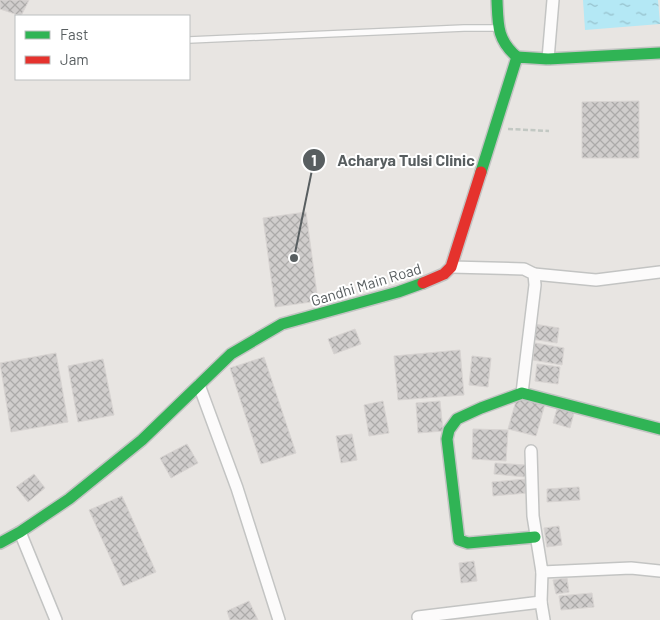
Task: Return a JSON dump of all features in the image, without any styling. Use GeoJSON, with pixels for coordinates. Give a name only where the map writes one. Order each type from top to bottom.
{"type":"FeatureCollection","features":[{"type":"Feature","properties":{"kind":"street"},"geometry":{"type":"LineString","coordinates":[[498,0],[498,28],[502,43],[516,57],[548,59],[660,53]]}},
{"type":"Feature","properties":{"kind":"street"},"geometry":{"type":"LineString","coordinates":[[548,59],[553,0]]}},
{"type":"Feature","properties":{"kind":"street"},"geometry":{"type":"LineString","coordinates":[[516,57],[471,211],[451,267],[524,269],[534,274],[596,280],[660,272]]}},
{"type":"Feature","properties":{"kind":"street","name":"Gandhi Main Road"},"geometry":{"type":"LineString","coordinates":[[0,543],[69,499],[142,440],[231,354],[282,324],[398,292],[444,274],[451,267]]}},
{"type":"Feature","properties":{"kind":"street"},"geometry":{"type":"LineString","coordinates":[[522,394],[535,285],[534,274]]}},
{"type":"Feature","properties":{"kind":"street"},"geometry":{"type":"LineString","coordinates":[[199,384],[240,497],[279,620]]}},
{"type":"Feature","properties":{"kind":"street"},"geometry":{"type":"LineString","coordinates":[[535,537],[468,543],[459,540],[446,439],[449,430],[457,419],[481,408],[522,394],[660,429]]}},
{"type":"Feature","properties":{"kind":"street"},"geometry":{"type":"LineString","coordinates":[[531,451],[535,537],[542,572],[544,620]]}},
{"type":"Feature","properties":{"kind":"street"},"geometry":{"type":"LineString","coordinates":[[20,532],[56,620]]}},
{"type":"Feature","properties":{"kind":"street"},"geometry":{"type":"LineString","coordinates":[[542,572],[631,568],[660,571]]}},
{"type":"Feature","properties":{"kind":"street"},"geometry":{"type":"LineString","coordinates":[[418,617],[542,602]]}},
{"type":"Feature","properties":{"kind":"lane"},"geometry":{"type":"LineString","coordinates":[[190,40],[498,28]]}},
{"type":"Feature","properties":{"kind":"path"},"geometry":{"type":"LineString","coordinates":[[494,127],[549,131]]}},
{"type":"Feature","properties":{"kind":"water"},"geometry":{"type":"Polygon","coordinates":[[[583,0],[658,0],[660,24],[585,30],[583,0]]]}},
{"type":"Feature","properties":{"kind":"building"},"geometry":{"type":"Polygon","coordinates":[[[0,0],[29,0],[22,15],[0,9],[0,0]]]}},
{"type":"Feature","properties":{"kind":"building"},"geometry":{"type":"Polygon","coordinates":[[[639,101],[639,158],[582,158],[582,102],[639,101]]]}},
{"type":"Feature","properties":{"kind":"building"},"geometry":{"type":"Polygon","coordinates":[[[306,212],[318,301],[275,307],[263,218],[306,212]]]}},
{"type":"Feature","properties":{"kind":"building"},"geometry":{"type":"Polygon","coordinates":[[[534,324],[559,328],[557,343],[531,339],[534,324]]]}},
{"type":"Feature","properties":{"kind":"building"},"geometry":{"type":"Polygon","coordinates":[[[355,329],[361,344],[334,354],[328,339],[355,329]]]}},
{"type":"Feature","properties":{"kind":"building"},"geometry":{"type":"Polygon","coordinates":[[[535,343],[564,348],[562,365],[533,360],[535,343]]]}},
{"type":"Feature","properties":{"kind":"building"},"geometry":{"type":"Polygon","coordinates":[[[460,350],[464,395],[398,400],[394,356],[460,350]]]}},
{"type":"Feature","properties":{"kind":"building"},"geometry":{"type":"Polygon","coordinates":[[[56,353],[68,422],[11,432],[0,363],[56,353]]]}},
{"type":"Feature","properties":{"kind":"building"},"geometry":{"type":"Polygon","coordinates":[[[472,356],[491,358],[488,387],[469,385],[472,356]]]}},
{"type":"Feature","properties":{"kind":"building"},"geometry":{"type":"Polygon","coordinates":[[[264,357],[296,453],[261,464],[230,368],[264,357]]]}},
{"type":"Feature","properties":{"kind":"building"},"geometry":{"type":"Polygon","coordinates":[[[103,359],[114,415],[78,422],[68,366],[103,359]]]}},
{"type":"Feature","properties":{"kind":"building"},"geometry":{"type":"Polygon","coordinates":[[[537,364],[560,367],[558,384],[535,381],[537,364]]]}},
{"type":"Feature","properties":{"kind":"building"},"geometry":{"type":"Polygon","coordinates":[[[517,397],[545,404],[536,436],[508,429],[517,397]]]}},
{"type":"Feature","properties":{"kind":"building"},"geometry":{"type":"Polygon","coordinates":[[[383,401],[389,433],[369,436],[364,405],[383,401]]]}},
{"type":"Feature","properties":{"kind":"building"},"geometry":{"type":"Polygon","coordinates":[[[440,401],[443,431],[418,433],[416,403],[440,401]]]}},
{"type":"Feature","properties":{"kind":"building"},"geometry":{"type":"Polygon","coordinates":[[[558,405],[575,409],[570,428],[553,423],[558,405]]]}},
{"type":"Feature","properties":{"kind":"building"},"geometry":{"type":"Polygon","coordinates":[[[473,429],[508,430],[506,461],[472,459],[473,429]]]}},
{"type":"Feature","properties":{"kind":"building"},"geometry":{"type":"Polygon","coordinates":[[[352,434],[357,460],[341,463],[336,436],[352,434]]]}},
{"type":"Feature","properties":{"kind":"building"},"geometry":{"type":"Polygon","coordinates":[[[187,444],[198,463],[171,478],[160,458],[187,444]]]}},
{"type":"Feature","properties":{"kind":"building"},"geometry":{"type":"Polygon","coordinates":[[[495,463],[526,465],[525,477],[494,474],[495,463]]]}},
{"type":"Feature","properties":{"kind":"building"},"geometry":{"type":"Polygon","coordinates":[[[34,474],[45,488],[28,502],[16,487],[34,474]]]}},
{"type":"Feature","properties":{"kind":"building"},"geometry":{"type":"Polygon","coordinates":[[[526,479],[527,493],[493,496],[492,482],[526,479]]]}},
{"type":"Feature","properties":{"kind":"building"},"geometry":{"type":"Polygon","coordinates":[[[579,487],[580,500],[547,502],[547,489],[579,487]]]}},
{"type":"Feature","properties":{"kind":"building"},"geometry":{"type":"Polygon","coordinates":[[[122,496],[156,572],[123,586],[89,510],[122,496]]]}},
{"type":"Feature","properties":{"kind":"building"},"geometry":{"type":"Polygon","coordinates":[[[559,526],[562,545],[547,547],[544,528],[559,526]]]}},
{"type":"Feature","properties":{"kind":"building"},"geometry":{"type":"Polygon","coordinates":[[[474,561],[477,581],[461,583],[459,563],[474,561]]]}},
{"type":"Feature","properties":{"kind":"building"},"geometry":{"type":"Polygon","coordinates":[[[567,578],[569,592],[556,594],[553,580],[567,578]]]}},
{"type":"Feature","properties":{"kind":"building"},"geometry":{"type":"Polygon","coordinates":[[[592,593],[594,607],[561,610],[559,596],[592,593]]]}},
{"type":"Feature","properties":{"kind":"building"},"geometry":{"type":"Polygon","coordinates":[[[249,601],[258,620],[230,620],[227,611],[249,601]]]}},
{"type":"Feature","properties":{"kind":"traffic: fast"},"geometry":{"type":"LineString","coordinates":[[497,0],[498,25],[502,38],[510,51],[517,57]]}},
{"type":"Feature","properties":{"kind":"traffic: fast"},"geometry":{"type":"LineString","coordinates":[[481,172],[517,57],[548,59],[660,53]]}},
{"type":"Feature","properties":{"kind":"traffic: fast"},"geometry":{"type":"LineString","coordinates":[[0,543],[69,499],[142,440],[231,354],[282,324],[398,292],[423,283]]}},
{"type":"Feature","properties":{"kind":"traffic: fast"},"geometry":{"type":"LineString","coordinates":[[535,537],[468,543],[459,540],[447,439],[449,430],[457,419],[522,393],[660,429]]}},
{"type":"Feature","properties":{"kind":"traffic: jam"},"geometry":{"type":"LineString","coordinates":[[423,283],[444,274],[451,267],[481,172]]}},
{"type":"Feature","properties":{"kind":"place","name":"Acharya Tulsi Clinic"},"geometry":{"type":"Point","coordinates":[294,258]}}]}
